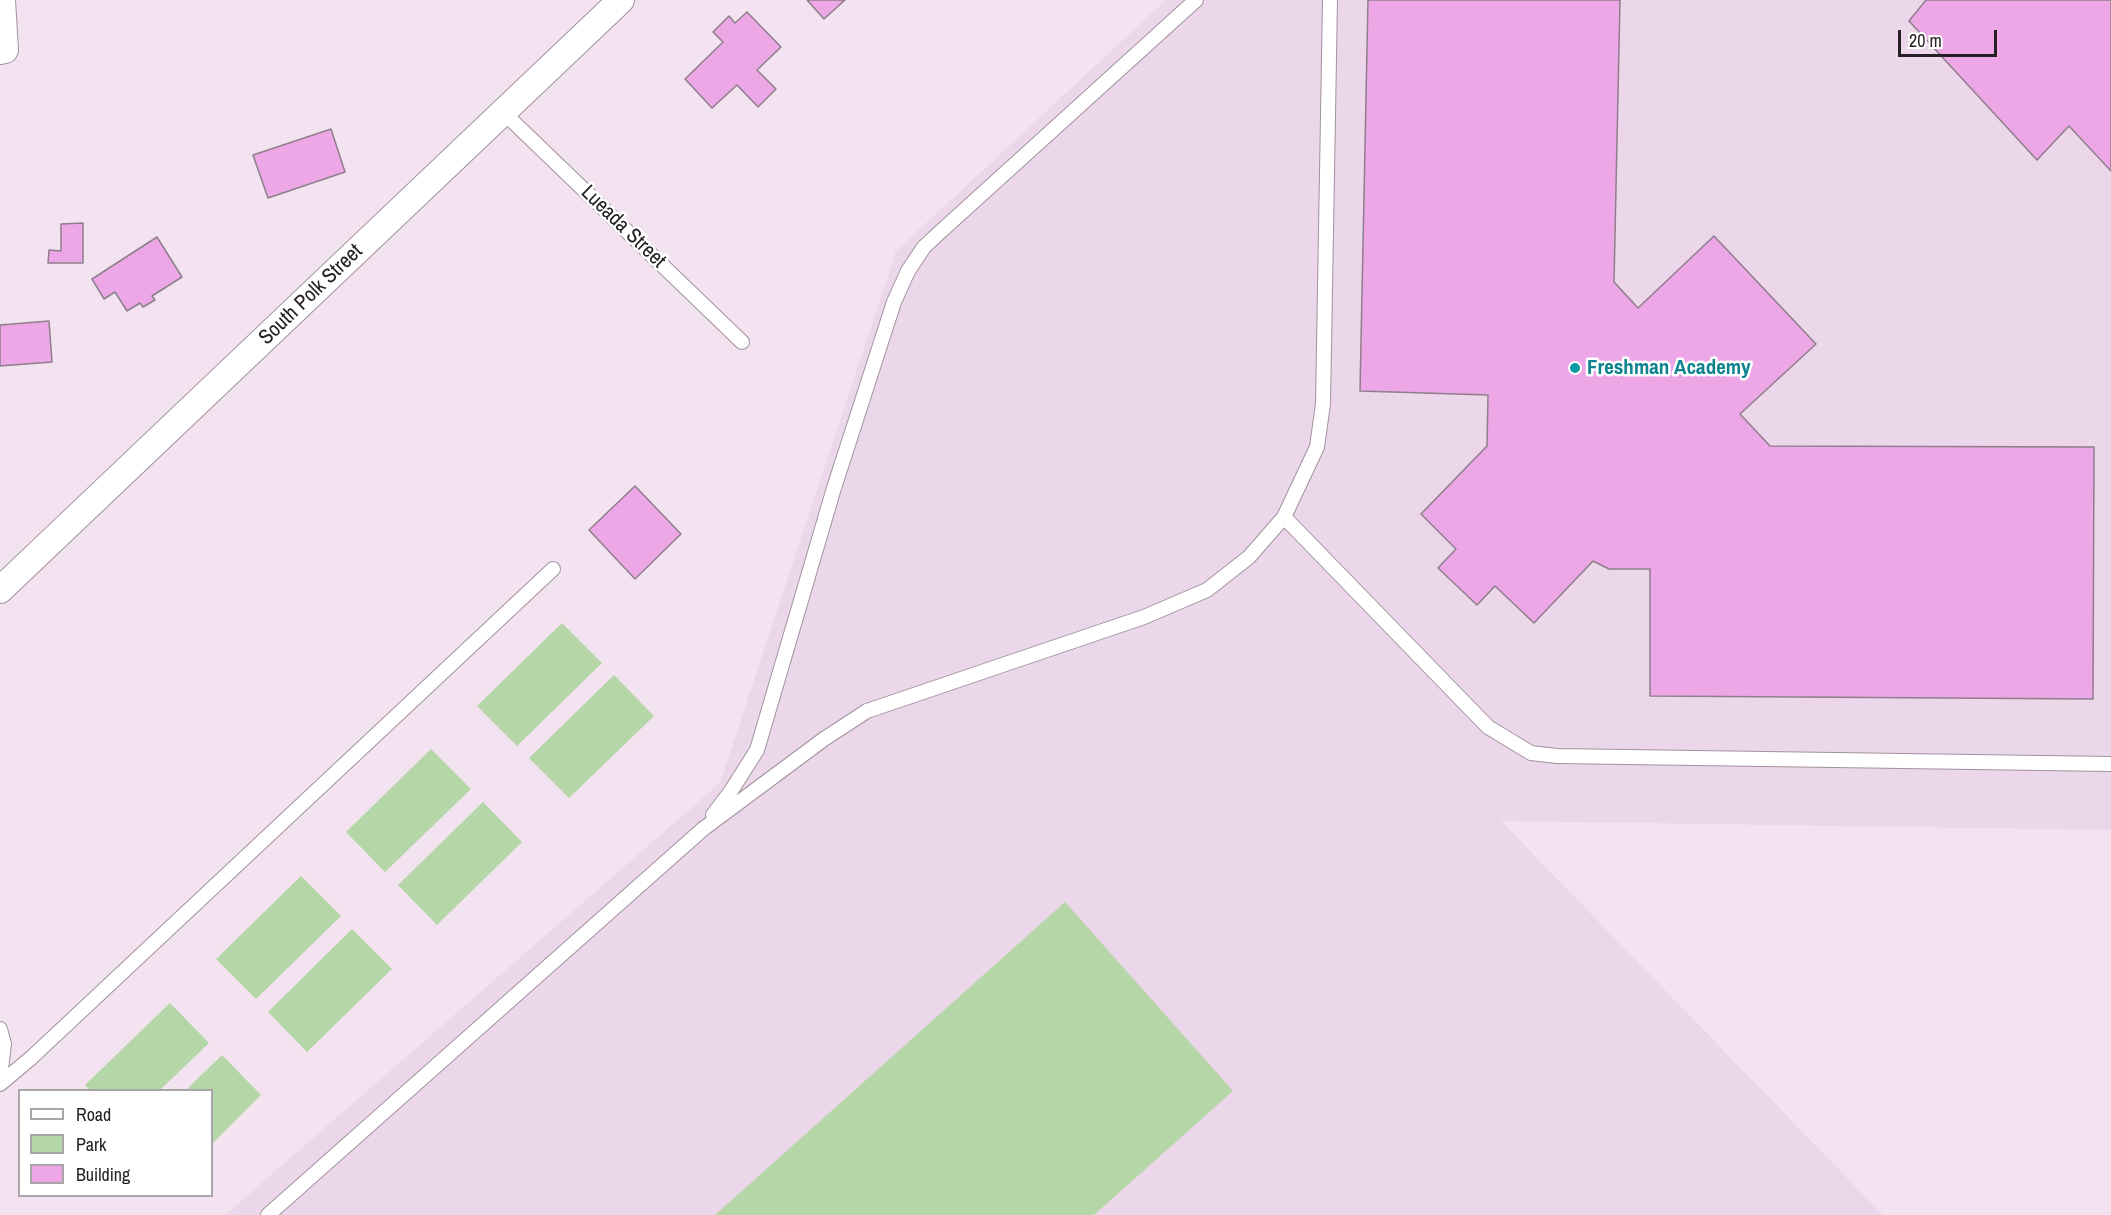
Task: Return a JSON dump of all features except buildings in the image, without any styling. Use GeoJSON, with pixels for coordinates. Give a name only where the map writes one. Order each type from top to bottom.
{"type":"FeatureCollection","features":[{"type":"Feature","properties":{"kind":"street"},"geometry":{"type":"LineString","coordinates":[[0,51],[5,50],[2,0]]}},
{"type":"Feature","properties":{"kind":"street","name":"South Polk Street"},"geometry":{"type":"LineString","coordinates":[[0,590],[621,0]]}},
{"type":"Feature","properties":{"kind":"lane"},"geometry":{"type":"LineString","coordinates":[[703,829],[757,750],[821,530],[894,302],[908,271],[924,247],[1196,0]]}},
{"type":"Feature","properties":{"kind":"lane"},"geometry":{"type":"LineString","coordinates":[[268,1215],[703,829],[814,746],[867,711],[1144,618],[1207,590],[1250,557],[1284,517],[1317,447],[1323,404],[1330,0]]}},
{"type":"Feature","properties":{"kind":"lane","name":"Lueada Street"},"geometry":{"type":"LineString","coordinates":[[503,112],[742,342]]}},
{"type":"Feature","properties":{"kind":"lane"},"geometry":{"type":"LineString","coordinates":[[1284,517],[1488,727],[1531,753],[1557,756],[2111,764]]}},
{"type":"Feature","properties":{"kind":"lane"},"geometry":{"type":"LineString","coordinates":[[0,1084],[40,1050],[553,568]]}},
{"type":"Feature","properties":{"kind":"lane"},"geometry":{"type":"LineString","coordinates":[[0,1029],[4,1044],[0,1078]]}},
{"type":"Feature","properties":{"kind":"shaded area"},"geometry":{"type":"Polygon","coordinates":[[[1166,0],[2111,0],[2111,830],[1501,821],[1883,1215],[225,1215],[720,783],[896,251],[1166,0]]]}},
{"type":"Feature","properties":{"kind":"green space"},"geometry":{"type":"Polygon","coordinates":[[[562,623],[602,663],[517,746],[477,706],[562,623]]]}},
{"type":"Feature","properties":{"kind":"green space"},"geometry":{"type":"Polygon","coordinates":[[[614,675],[654,716],[569,798],[529,758],[614,675]]]}},
{"type":"Feature","properties":{"kind":"green space"},"geometry":{"type":"Polygon","coordinates":[[[431,749],[471,789],[385,872],[346,832],[431,749]]]}},
{"type":"Feature","properties":{"kind":"green space"},"geometry":{"type":"Polygon","coordinates":[[[483,802],[522,842],[437,925],[398,885],[483,802]]]}},
{"type":"Feature","properties":{"kind":"green space"},"geometry":{"type":"Polygon","coordinates":[[[301,876],[341,916],[256,999],[216,959],[301,876]]]}},
{"type":"Feature","properties":{"kind":"green space"},"geometry":{"type":"Polygon","coordinates":[[[1065,902],[1233,1091],[1094,1215],[715,1215],[1065,902]]]}},
{"type":"Feature","properties":{"kind":"green space"},"geometry":{"type":"Polygon","coordinates":[[[352,929],[392,969],[307,1052],[268,1012],[352,929]]]}},
{"type":"Feature","properties":{"kind":"green space"},"geometry":{"type":"Polygon","coordinates":[[[170,1003],[209,1043],[161,1089],[89,1089],[85,1085],[170,1003]]]}},
{"type":"Feature","properties":{"kind":"green space"},"geometry":{"type":"Polygon","coordinates":[[[222,1055],[261,1095],[213,1143],[213,1089],[187,1089],[222,1055]]]}},
{"type":"Feature","properties":{"kind":"place","name":"Freshman Academy"},"geometry":{"type":"Point","coordinates":[1575,368]}}]}
